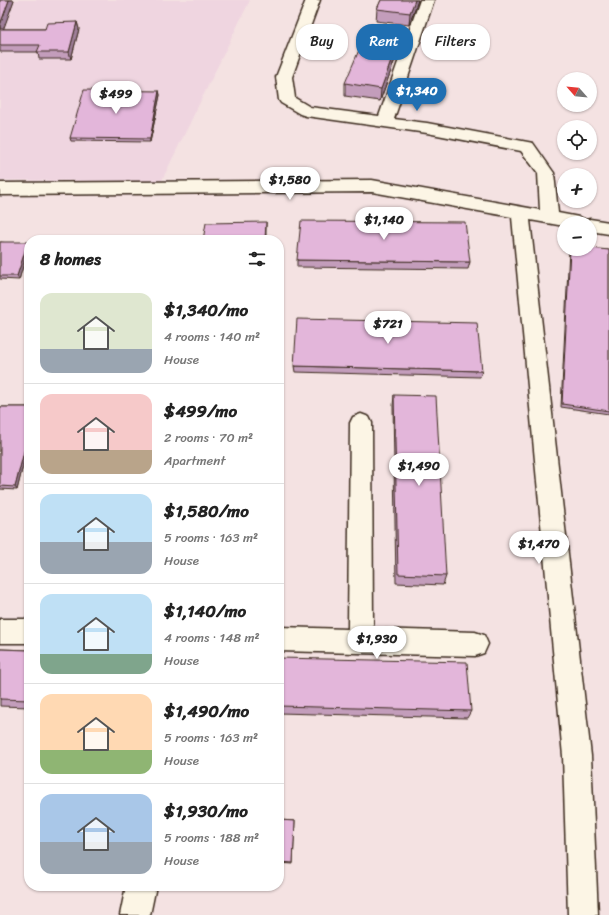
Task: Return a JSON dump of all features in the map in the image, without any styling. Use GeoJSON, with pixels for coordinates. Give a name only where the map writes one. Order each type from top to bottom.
{"type":"FeatureCollection","features":[{"type":"Feature","properties":{"kind":"street"},"geometry":{"type":"LineString","coordinates":[[313,0],[284,78],[287,100],[306,111],[427,128],[527,147],[546,173],[549,218]]}},
{"type":"Feature","properties":{"kind":"street"},"geometry":{"type":"LineString","coordinates":[[385,122],[427,0]]}},
{"type":"Feature","properties":{"kind":"street"},"geometry":{"type":"LineString","coordinates":[[0,189],[372,186],[557,219]]}},
{"type":"Feature","properties":{"kind":"street"},"geometry":{"type":"LineString","coordinates":[[520,213],[577,756],[583,915]]}},
{"type":"Feature","properties":{"kind":"street"},"geometry":{"type":"LineString","coordinates":[[597,226],[609,228]]}},
{"type":"Feature","properties":{"kind":"street"},"geometry":{"type":"LineString","coordinates":[[360,641],[361,423]]}},
{"type":"Feature","properties":{"kind":"street"},"geometry":{"type":"LineString","coordinates":[[0,630],[24,631]]}},
{"type":"Feature","properties":{"kind":"street"},"geometry":{"type":"LineString","coordinates":[[284,639],[476,644]]}},
{"type":"Feature","properties":{"kind":"street"},"geometry":{"type":"LineString","coordinates":[[134,915],[141,891]]}},
{"type":"Feature","properties":{"kind":"shaded area"},"geometry":{"type":"Polygon","coordinates":[[[0,0],[250,0],[161,182],[0,180],[0,0]]]}},
{"type":"Feature","properties":{"kind":"building"},"geometry":{"type":"Polygon","coordinates":[[[0,0],[9,0],[0,25],[0,0]]]}},
{"type":"Feature","properties":{"kind":"building"},"geometry":{"type":"Polygon","coordinates":[[[381,0],[415,0],[410,13],[377,9],[381,0]]]}},
{"type":"Feature","properties":{"kind":"building"},"geometry":{"type":"Polygon","coordinates":[[[77,22],[69,52],[37,52],[40,45],[0,45],[0,29],[45,29],[47,23],[77,22]]]}},
{"type":"Feature","properties":{"kind":"building"},"geometry":{"type":"Polygon","coordinates":[[[356,57],[356,60],[391,60],[381,89],[345,83],[356,57]]]}},
{"type":"Feature","properties":{"kind":"building"},"geometry":{"type":"Polygon","coordinates":[[[84,90],[159,91],[150,139],[70,138],[84,90]]]}},
{"type":"Feature","properties":{"kind":"building"},"geometry":{"type":"Polygon","coordinates":[[[301,221],[465,222],[470,262],[297,260],[301,221]]]}},
{"type":"Feature","properties":{"kind":"building"},"geometry":{"type":"Polygon","coordinates":[[[266,222],[265,235],[204,235],[206,223],[266,222]]]}},
{"type":"Feature","properties":{"kind":"building"},"geometry":{"type":"Polygon","coordinates":[[[0,242],[24,242],[24,254],[17,276],[0,276],[0,242]]]}},
{"type":"Feature","properties":{"kind":"building"},"geometry":{"type":"Polygon","coordinates":[[[597,249],[609,250],[609,411],[562,404],[570,256],[597,256],[597,249]]]}},
{"type":"Feature","properties":{"kind":"building"},"geometry":{"type":"Polygon","coordinates":[[[297,319],[477,323],[482,371],[294,366],[297,319]]]}},
{"type":"Feature","properties":{"kind":"building"},"geometry":{"type":"Polygon","coordinates":[[[394,395],[436,396],[446,576],[398,574],[394,395]]]}},
{"type":"Feature","properties":{"kind":"building"},"geometry":{"type":"Polygon","coordinates":[[[0,407],[24,407],[24,452],[15,487],[0,486],[0,407]]]}},
{"type":"Feature","properties":{"kind":"building"},"geometry":{"type":"Polygon","coordinates":[[[0,649],[24,650],[24,700],[0,699],[0,649]]]}},
{"type":"Feature","properties":{"kind":"building"},"geometry":{"type":"Polygon","coordinates":[[[284,658],[467,662],[471,711],[284,706],[284,658]]]}},
{"type":"Feature","properties":{"kind":"building"},"geometry":{"type":"Polygon","coordinates":[[[284,820],[295,821],[293,863],[284,862],[284,820]]]}}]}
